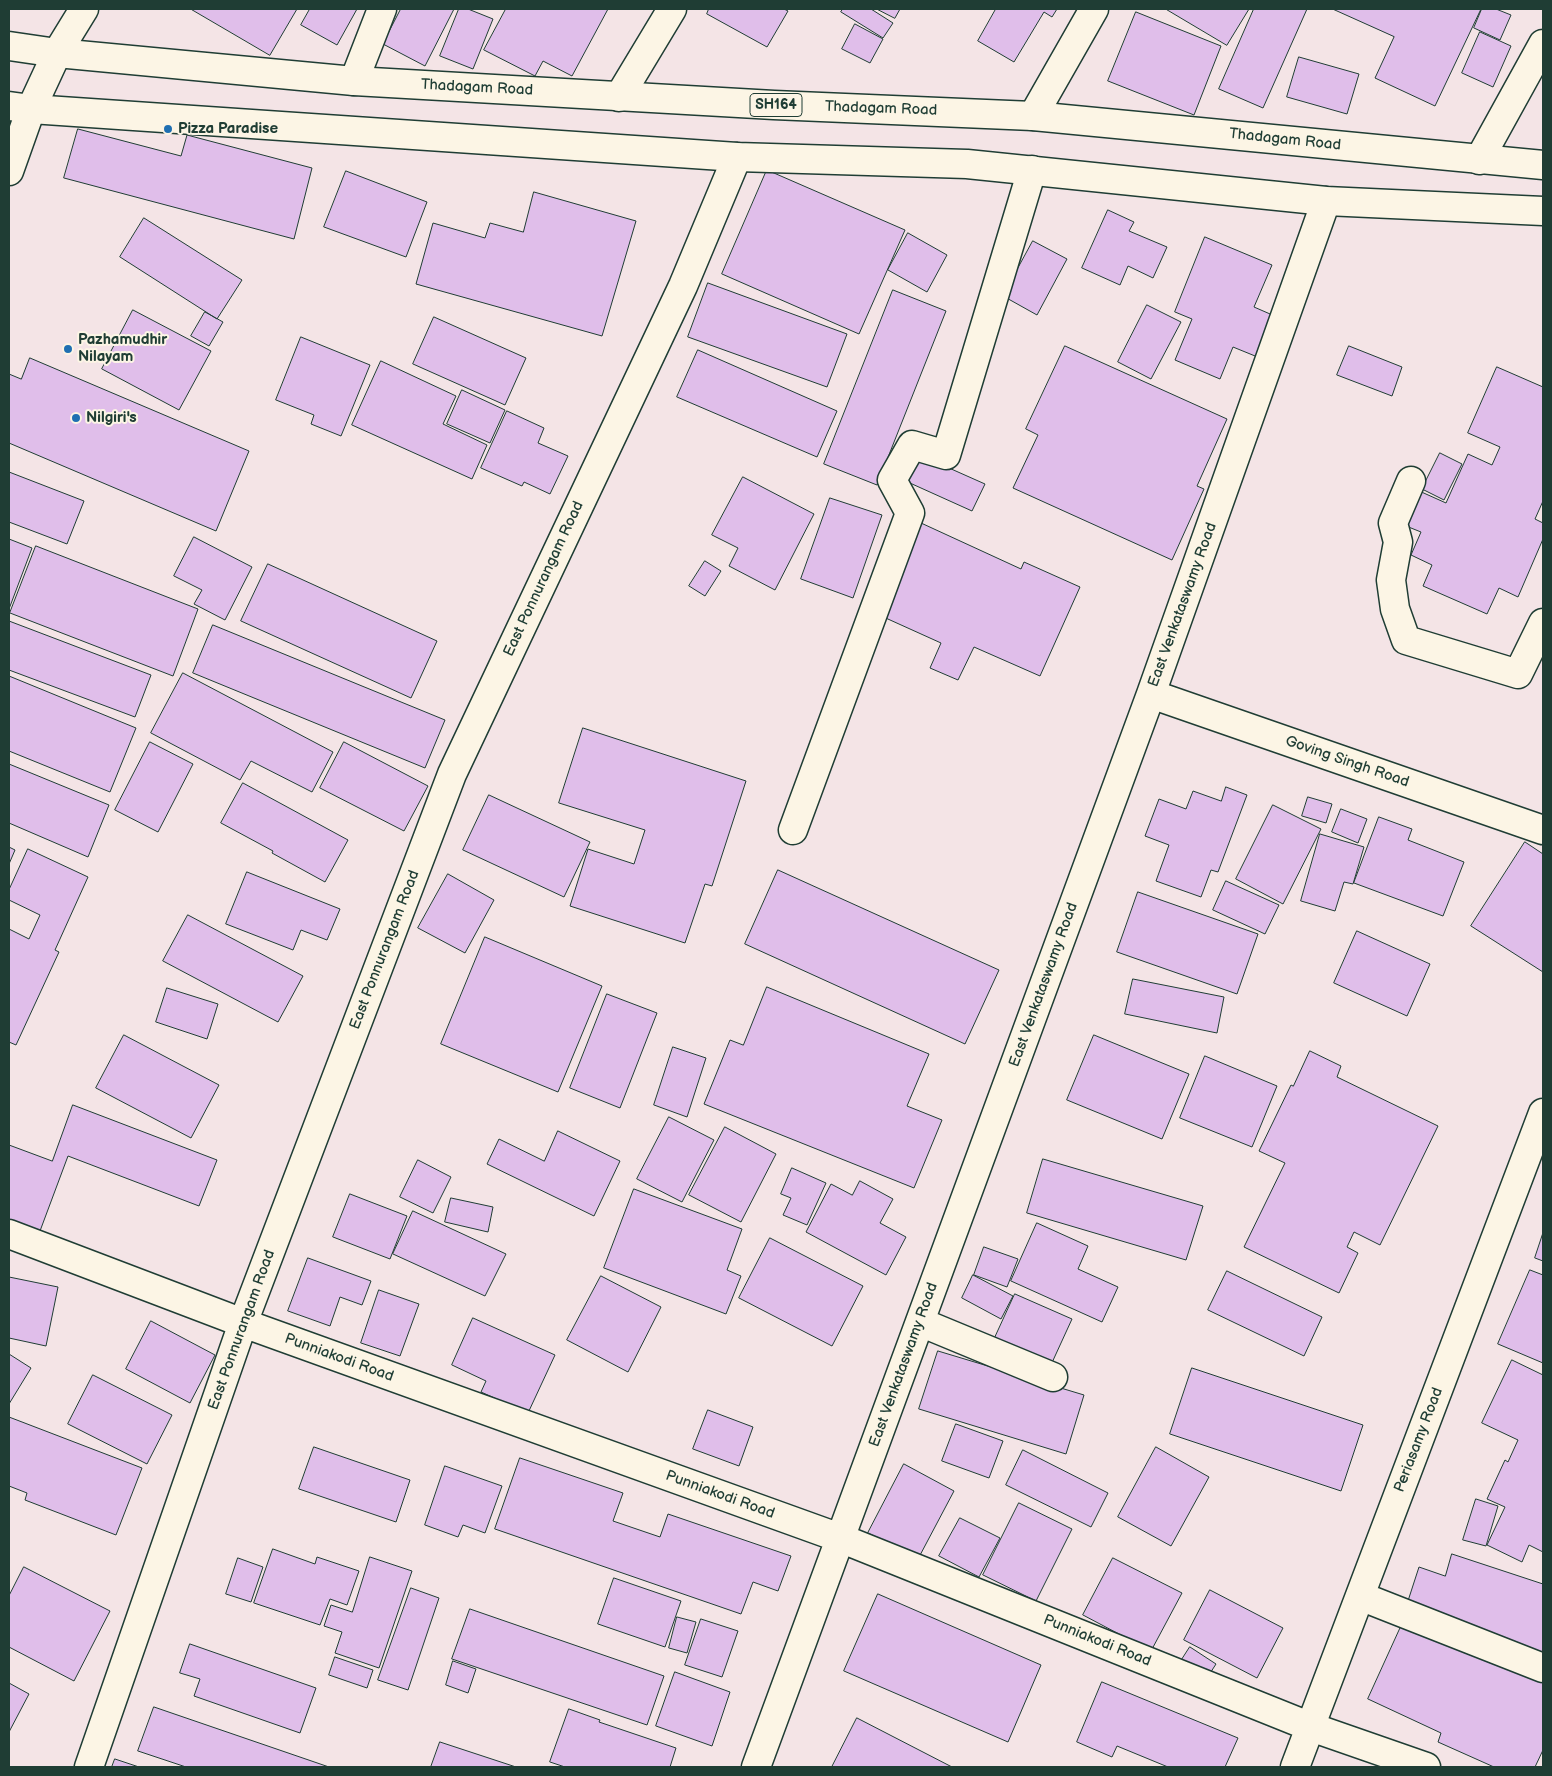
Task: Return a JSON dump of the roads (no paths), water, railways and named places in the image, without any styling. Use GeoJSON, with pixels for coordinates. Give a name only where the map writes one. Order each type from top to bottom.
{"type":"FeatureCollection","features":[{"type":"Feature","properties":{"kind":"street"},"geometry":{"type":"LineString","coordinates":[[9,171],[20,108],[84,9]]}},
{"type":"Feature","properties":{"kind":"street"},"geometry":{"type":"LineString","coordinates":[[354,81],[382,9]]}},
{"type":"Feature","properties":{"kind":"street"},"geometry":{"type":"LineString","coordinates":[[619,97],[672,9]]}},
{"type":"Feature","properties":{"kind":"street"},"geometry":{"type":"LineString","coordinates":[[1033,116],[1094,9]]}},
{"type":"Feature","properties":{"kind":"street"},"geometry":{"type":"LineString","coordinates":[[1480,160],[1543,44]]}},
{"type":"Feature","properties":{"kind":"street","name":"Thadagam Road"},"geometry":{"type":"LineString","coordinates":[[9,46],[57,53],[354,81],[619,97],[1033,116],[1543,165]]}},
{"type":"Feature","properties":{"kind":"street"},"geometry":{"type":"LineString","coordinates":[[20,108],[737,157],[966,164],[1326,201],[1543,210]]}},
{"type":"Feature","properties":{"kind":"street","name":"East Ponnurangam Road"},"geometry":{"type":"LineString","coordinates":[[89,1767],[243,1324],[452,774],[683,286],[737,157]]}},
{"type":"Feature","properties":{"kind":"street"},"geometry":{"type":"LineString","coordinates":[[793,830],[910,513],[892,480],[912,445],[946,455],[1032,170]]}},
{"type":"Feature","properties":{"kind":"street","name":"East Venkataswamy Road"},"geometry":{"type":"LineString","coordinates":[[756,1767],[1151,694],[1326,201]]}},
{"type":"Feature","properties":{"kind":"street"},"geometry":{"type":"LineString","coordinates":[[1411,481],[1393,523],[1398,542],[1391,580],[1395,609],[1406,640],[1518,674],[1543,623]]}},
{"type":"Feature","properties":{"kind":"street","name":"Goving Singh Road"},"geometry":{"type":"LineString","coordinates":[[1151,694],[1543,830]]}},
{"type":"Feature","properties":{"kind":"street","name":"Periasamy Road"},"geometry":{"type":"LineString","coordinates":[[1295,1767],[1543,1112]]}},
{"type":"Feature","properties":{"kind":"street","name":"Punniakodi Road"},"geometry":{"type":"LineString","coordinates":[[9,1234],[243,1324],[840,1538],[1311,1727],[1426,1767]]}},
{"type":"Feature","properties":{"kind":"street"},"geometry":{"type":"LineString","coordinates":[[920,1322],[1052,1377]]}},
{"type":"Feature","properties":{"kind":"street"},"geometry":{"type":"LineString","coordinates":[[1360,1596],[1543,1668]]}},
{"type":"Feature","properties":{"kind":"place","name":"Pizza Paradise"},"geometry":{"type":"Point","coordinates":[168,129]}},
{"type":"Feature","properties":{"kind":"place","name":"Pazhamudhir Nilayam"},"geometry":{"type":"Point","coordinates":[68,349]}},
{"type":"Feature","properties":{"kind":"place","name":"Nilgiri's"},"geometry":{"type":"Point","coordinates":[76,418]}}]}
